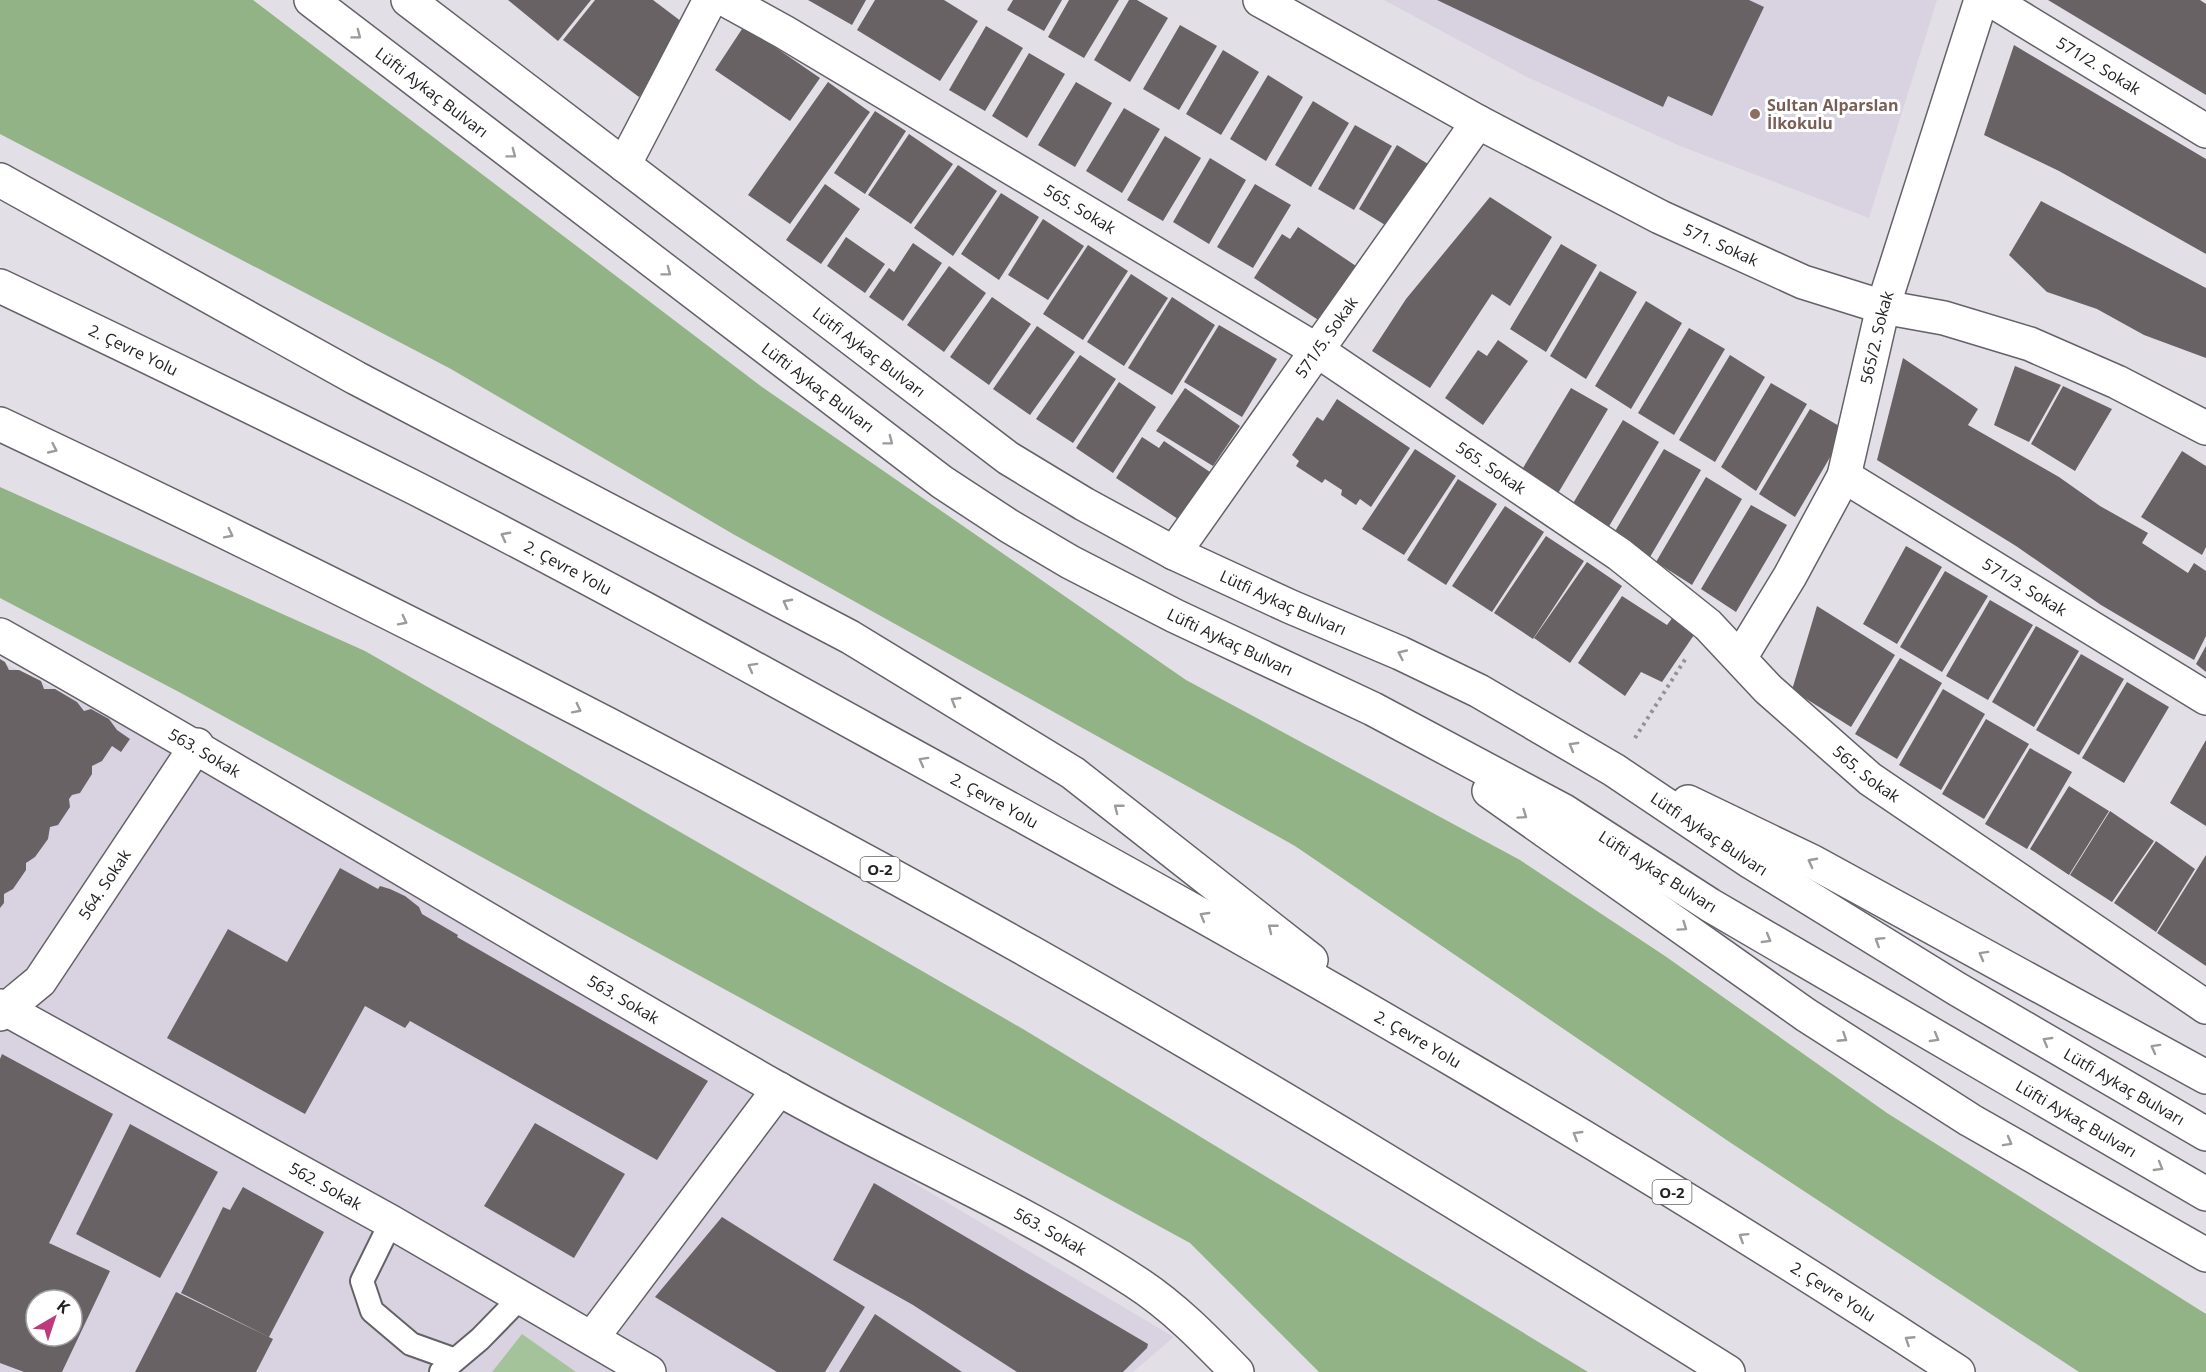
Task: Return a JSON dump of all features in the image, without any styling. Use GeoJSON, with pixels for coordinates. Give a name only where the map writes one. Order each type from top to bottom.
{"type":"FeatureCollection","features":[{"type":"Feature","properties":{"kind":"main road","name":"Lüfti Aykaç Bulvarı"},"geometry":{"type":"LineString","coordinates":[[311,0],[942,482],[999,520],[1070,562],[1175,616],[1372,709],[1564,812],[1710,905],[2206,1194]]}},
{"type":"Feature","properties":{"kind":"main road","name":"Lütfi Aykaç Bulvarı"},"geometry":{"type":"LineString","coordinates":[[408,0],[1008,458],[1084,504],[1174,553],[1291,607],[1400,653],[1479,691],[1614,770],[1751,862],[1947,983],[2206,1134]]}},
{"type":"Feature","properties":{"kind":"main road"},"geometry":{"type":"LineString","coordinates":[[624,165],[710,0]]}},
{"type":"Feature","properties":{"kind":"main road","name":"565. Sokak"},"geometry":{"type":"LineString","coordinates":[[726,0],[804,44],[1318,351],[1619,554],[1708,625],[1768,689],[1870,779],[2206,1007]]}},
{"type":"Feature","properties":{"kind":"main road","name":"571. Sokak"},"geometry":{"type":"LineString","coordinates":[[1260,0],[1478,122],[1671,222],[1803,282],[1883,306],[1944,318],[2030,344],[2117,382],[2206,428]]}},
{"type":"Feature","properties":{"kind":"main road","name":"565/2. Sokak"},"geometry":{"type":"LineString","coordinates":[[1740,658],[1790,576],[1844,476],[1883,306],[1981,0]]}},
{"type":"Feature","properties":{"kind":"main road","name":"571/2. Sokak"},"geometry":{"type":"LineString","coordinates":[[1991,0],[2206,130]]}},
{"type":"Feature","properties":{"kind":"main road","name":"571/5. Sokak"},"geometry":{"type":"LineString","coordinates":[[1174,553],[1478,122]]}},
{"type":"Feature","properties":{"kind":"main road"},"geometry":{"type":"LineString","coordinates":[[0,180],[356,378],[591,499],[870,649],[1073,773],[1275,930],[1381,1019]]}},
{"type":"Feature","properties":{"kind":"main road","name":"2. Çevre Yolu"},"geometry":{"type":"LineString","coordinates":[[0,286],[419,490],[697,637],[1152,886],[1640,1173],[1866,1312],[1958,1372]]}},
{"type":"Feature","properties":{"kind":"main road","name":"O-2"},"geometry":{"type":"LineString","coordinates":[[0,424],[179,509],[694,768],[899,880],[1033,954],[1379,1154],[1728,1372]]}},
{"type":"Feature","properties":{"kind":"main road","name":"571/3. Sokak"},"geometry":{"type":"LineString","coordinates":[[1844,476],[2206,698]]}},
{"type":"Feature","properties":{"kind":"main road","name":"563. Sokak"},"geometry":{"type":"LineString","coordinates":[[0,635],[197,745],[780,1089],[1043,1229],[1135,1281],[1183,1318],[1223,1368]]}},
{"type":"Feature","properties":{"kind":"main road"},"geometry":{"type":"LineString","coordinates":[[1372,709],[1806,1015],[1970,1120],[2206,1255]]}},
{"type":"Feature","properties":{"kind":"main road","name":"564. Sokak"},"geometry":{"type":"LineString","coordinates":[[2,1010],[40,981],[197,745]]}},
{"type":"Feature","properties":{"kind":"main road"},"geometry":{"type":"LineString","coordinates":[[1614,770],[1733,821],[1813,862],[2206,1077]]}},
{"type":"Feature","properties":{"kind":"main road","name":"562. Sokak"},"geometry":{"type":"LineString","coordinates":[[2,1010],[391,1222],[649,1372]]}},
{"type":"Feature","properties":{"kind":"main road"},"geometry":{"type":"LineString","coordinates":[[592,1338],[780,1089]]}},
{"type":"Feature","properties":{"kind":"lane"},"geometry":{"type":"LineString","coordinates":[[391,1222],[362,1281],[372,1311],[411,1344],[447,1366],[480,1339],[521,1297]]}},
{"type":"Feature","properties":{"kind":"path"},"geometry":{"type":"LineString","coordinates":[[1614,770],[1708,625]]}},
{"type":"Feature","properties":{"kind":"shaded area","name":"Sultan Alparslan İlkokulu"},"geometry":{"type":"Polygon","coordinates":[[[1384,0],[1937,0],[1869,218],[1680,146],[1527,77],[1384,0]]]}},
{"type":"Feature","properties":{"kind":"shaded area"},"geometry":{"type":"Polygon","coordinates":[[[0,661],[225,775],[1174,1337],[1133,1372],[0,1372],[0,661]]]}},
{"type":"Feature","properties":{"kind":"green space"},"geometry":{"type":"Polygon","coordinates":[[[0,0],[253,0],[762,387],[1186,680],[1520,860],[1665,956],[1887,1113],[2206,1314],[2206,1372],[2079,1372],[1731,1143],[1295,846],[733,534],[451,369],[0,134],[0,0]]]}},
{"type":"Feature","properties":{"kind":"green space"},"geometry":{"type":"Polygon","coordinates":[[[0,487],[365,651],[1023,1029],[1588,1372],[1319,1372],[1190,1243],[179,692],[0,598],[0,487]]]}},
{"type":"Feature","properties":{"kind":"green space"},"geometry":{"type":"Polygon","coordinates":[[[522,1334],[576,1372],[492,1372],[522,1334]]]}},
{"type":"Feature","properties":{"kind":"building"},"geometry":{"type":"Polygon","coordinates":[[[508,0],[591,0],[558,41],[508,0]]]}},
{"type":"Feature","properties":{"kind":"building"},"geometry":{"type":"Polygon","coordinates":[[[595,0],[653,0],[690,28],[639,97],[563,40],[595,0]]]}},
{"type":"Feature","properties":{"kind":"building"},"geometry":{"type":"Polygon","coordinates":[[[808,0],[866,0],[852,25],[808,0]]]}},
{"type":"Feature","properties":{"kind":"building"},"geometry":{"type":"Polygon","coordinates":[[[875,0],[944,0],[978,21],[940,81],[857,30],[875,0]]]}},
{"type":"Feature","properties":{"kind":"building"},"geometry":{"type":"Polygon","coordinates":[[[1013,0],[1062,0],[1044,31],[1007,10],[1013,0]]]}},
{"type":"Feature","properties":{"kind":"building"},"geometry":{"type":"Polygon","coordinates":[[[1069,0],[1119,0],[1084,58],[1048,37],[1069,0]]]}},
{"type":"Feature","properties":{"kind":"building"},"geometry":{"type":"Polygon","coordinates":[[[1129,0],[1137,0],[1168,18],[1130,82],[1094,60],[1129,0]]]}},
{"type":"Feature","properties":{"kind":"building"},"geometry":{"type":"Polygon","coordinates":[[[1437,0],[1749,0],[1764,7],[1712,116],[1668,96],[1663,107],[1437,0]]]}},
{"type":"Feature","properties":{"kind":"building"},"geometry":{"type":"Polygon","coordinates":[[[2048,0],[2200,0],[2206,4],[2206,95],[2048,0]]]}},
{"type":"Feature","properties":{"kind":"building"},"geometry":{"type":"Polygon","coordinates":[[[1180,25],[1217,46],[1179,110],[1143,89],[1180,25]]]}},
{"type":"Feature","properties":{"kind":"building"},"geometry":{"type":"Polygon","coordinates":[[[744,26],[820,78],[790,121],[715,70],[744,26]]]}},
{"type":"Feature","properties":{"kind":"building"},"geometry":{"type":"Polygon","coordinates":[[[986,26],[1023,48],[985,111],[949,90],[986,26]]]}},
{"type":"Feature","properties":{"kind":"building"},"geometry":{"type":"Polygon","coordinates":[[[2014,45],[2206,159],[2206,254],[2059,171],[1984,135],[2014,45]]]}},
{"type":"Feature","properties":{"kind":"building"},"geometry":{"type":"Polygon","coordinates":[[[1223,50],[1259,72],[1221,135],[1186,114],[1223,50]]]}},
{"type":"Feature","properties":{"kind":"building"},"geometry":{"type":"Polygon","coordinates":[[[1029,53],[1065,74],[1027,138],[992,116],[1029,53]]]}},
{"type":"Feature","properties":{"kind":"building"},"geometry":{"type":"Polygon","coordinates":[[[1268,75],[1303,97],[1266,161],[1230,139],[1268,75]]]}},
{"type":"Feature","properties":{"kind":"building"},"geometry":{"type":"Polygon","coordinates":[[[828,82],[870,112],[790,224],[748,195],[828,82]]]}},
{"type":"Feature","properties":{"kind":"building"},"geometry":{"type":"Polygon","coordinates":[[[1076,82],[1112,103],[1075,167],[1038,145],[1076,82]]]}},
{"type":"Feature","properties":{"kind":"building"},"geometry":{"type":"Polygon","coordinates":[[[1313,101],[1349,123],[1311,187],[1275,165],[1313,101]]]}},
{"type":"Feature","properties":{"kind":"building"},"geometry":{"type":"Polygon","coordinates":[[[1124,108],[1160,129],[1122,193],[1086,171],[1124,108]]]}},
{"type":"Feature","properties":{"kind":"building"},"geometry":{"type":"Polygon","coordinates":[[[875,111],[906,131],[865,194],[834,173],[875,111]]]}},
{"type":"Feature","properties":{"kind":"building"},"geometry":{"type":"Polygon","coordinates":[[[1355,125],[1392,146],[1354,210],[1318,189],[1355,125]]]}},
{"type":"Feature","properties":{"kind":"building"},"geometry":{"type":"Polygon","coordinates":[[[909,134],[953,164],[911,224],[868,195],[909,134]]]}},
{"type":"Feature","properties":{"kind":"building"},"geometry":{"type":"Polygon","coordinates":[[[1165,136],[1201,158],[1163,221],[1127,200],[1165,136]]]}},
{"type":"Feature","properties":{"kind":"building"},"geometry":{"type":"Polygon","coordinates":[[[1397,145],[1433,167],[1395,231],[1359,209],[1397,145]]]}},
{"type":"Feature","properties":{"kind":"building"},"geometry":{"type":"Polygon","coordinates":[[[1210,158],[1246,180],[1209,244],[1173,222],[1210,158]]]}},
{"type":"Feature","properties":{"kind":"building"},"geometry":{"type":"Polygon","coordinates":[[[958,165],[997,191],[953,256],[914,228],[958,165]]]}},
{"type":"Feature","properties":{"kind":"building"},"geometry":{"type":"Polygon","coordinates":[[[825,184],[860,209],[821,264],[786,240],[825,184]]]}},
{"type":"Feature","properties":{"kind":"building"},"geometry":{"type":"Polygon","coordinates":[[[1255,184],[1291,205],[1253,268],[1217,247],[1255,184]]]}},
{"type":"Feature","properties":{"kind":"building"},"geometry":{"type":"Polygon","coordinates":[[[1001,193],[1039,217],[999,280],[961,254],[1001,193]]]}},
{"type":"Feature","properties":{"kind":"building"},"geometry":{"type":"Polygon","coordinates":[[[1490,197],[1552,237],[1510,306],[1492,294],[1430,388],[1372,351],[1406,299],[1490,197]]]}},
{"type":"Feature","properties":{"kind":"building"},"geometry":{"type":"Polygon","coordinates":[[[2041,201],[2206,288],[2206,358],[2144,335],[2097,309],[2047,292],[2009,255],[2041,201]]]}},
{"type":"Feature","properties":{"kind":"building"},"geometry":{"type":"Polygon","coordinates":[[[1043,219],[1084,246],[1048,300],[1008,275],[1043,219]]]}},
{"type":"Feature","properties":{"kind":"building"},"geometry":{"type":"Polygon","coordinates":[[[1298,227],[1362,270],[1326,325],[1254,278],[1282,234],[1290,239],[1298,227]]]}},
{"type":"Feature","properties":{"kind":"building"},"geometry":{"type":"Polygon","coordinates":[[[846,237],[885,264],[865,293],[827,266],[846,237]]]}},
{"type":"Feature","properties":{"kind":"building"},"geometry":{"type":"Polygon","coordinates":[[[913,243],[942,263],[903,321],[869,297],[889,268],[894,272],[913,243]]]}},
{"type":"Feature","properties":{"kind":"building"},"geometry":{"type":"Polygon","coordinates":[[[1561,244],[1597,265],[1546,352],[1510,329],[1561,244]]]}},
{"type":"Feature","properties":{"kind":"building"},"geometry":{"type":"Polygon","coordinates":[[[1088,245],[1128,271],[1083,340],[1043,314],[1088,245]]]}},
{"type":"Feature","properties":{"kind":"building"},"geometry":{"type":"Polygon","coordinates":[[[949,266],[986,293],[944,352],[907,325],[949,266]]]}},
{"type":"Feature","properties":{"kind":"building"},"geometry":{"type":"Polygon","coordinates":[[[1600,271],[1637,292],[1586,379],[1550,356],[1600,271]]]}},
{"type":"Feature","properties":{"kind":"building"},"geometry":{"type":"Polygon","coordinates":[[[1131,274],[1168,298],[1124,366],[1087,342],[1131,274]]]}},
{"type":"Feature","properties":{"kind":"building"},"geometry":{"type":"Polygon","coordinates":[[[992,297],[1031,324],[989,385],[950,357],[992,297]]]}},
{"type":"Feature","properties":{"kind":"building"},"geometry":{"type":"Polygon","coordinates":[[[1172,297],[1215,325],[1172,395],[1128,368],[1172,297]]]}},
{"type":"Feature","properties":{"kind":"building"},"geometry":{"type":"Polygon","coordinates":[[[1646,301],[1682,323],[1631,409],[1595,386],[1646,301]]]}},
{"type":"Feature","properties":{"kind":"building"},"geometry":{"type":"Polygon","coordinates":[[[1219,325],[1277,359],[1242,417],[1184,382],[1219,325]]]}},
{"type":"Feature","properties":{"kind":"building"},"geometry":{"type":"Polygon","coordinates":[[[1037,326],[1075,352],[1030,415],[993,389],[1037,326]]]}},
{"type":"Feature","properties":{"kind":"building"},"geometry":{"type":"Polygon","coordinates":[[[1689,328],[1725,349],[1674,435],[1638,413],[1689,328]]]}},
{"type":"Feature","properties":{"kind":"building"},"geometry":{"type":"Polygon","coordinates":[[[1498,340],[1528,361],[1483,425],[1445,398],[1478,350],[1487,356],[1498,340]]]}},
{"type":"Feature","properties":{"kind":"building"},"geometry":{"type":"Polygon","coordinates":[[[1080,355],[1116,379],[1073,443],[1036,419],[1080,355]]]}},
{"type":"Feature","properties":{"kind":"building"},"geometry":{"type":"Polygon","coordinates":[[[1730,355],[1765,377],[1715,462],[1679,440],[1730,355]]]}},
{"type":"Feature","properties":{"kind":"building"},"geometry":{"type":"Polygon","coordinates":[[[1903,358],[1978,409],[1968,425],[2059,477],[2100,506],[2148,533],[2142,543],[2188,573],[2194,563],[2206,571],[2206,636],[2194,660],[2101,605],[2016,546],[1877,460],[1903,358]]]}},
{"type":"Feature","properties":{"kind":"building"},"geometry":{"type":"Polygon","coordinates":[[[2015,366],[2061,385],[2029,442],[1994,425],[2015,366]]]}},
{"type":"Feature","properties":{"kind":"building"},"geometry":{"type":"Polygon","coordinates":[[[1119,382],[1156,407],[1113,473],[1076,448],[1119,382]]]}},
{"type":"Feature","properties":{"kind":"building"},"geometry":{"type":"Polygon","coordinates":[[[1771,383],[1807,404],[1756,491],[1721,467],[1771,383]]]}},
{"type":"Feature","properties":{"kind":"building"},"geometry":{"type":"Polygon","coordinates":[[[2063,386],[2112,409],[2075,471],[2031,444],[2063,386]]]}},
{"type":"Feature","properties":{"kind":"building"},"geometry":{"type":"Polygon","coordinates":[[[1185,388],[1240,426],[1213,466],[1156,431],[1185,388]]]}},
{"type":"Feature","properties":{"kind":"building"},"geometry":{"type":"Polygon","coordinates":[[[1571,388],[1608,409],[1557,495],[1520,473],[1571,388]]]}},
{"type":"Feature","properties":{"kind":"building"},"geometry":{"type":"Polygon","coordinates":[[[1337,399],[1410,448],[1371,507],[1360,499],[1356,505],[1341,495],[1342,490],[1325,479],[1322,483],[1296,466],[1299,461],[1292,455],[1317,417],[1323,421],[1337,399]]]}},
{"type":"Feature","properties":{"kind":"building"},"geometry":{"type":"Polygon","coordinates":[[[1810,409],[1846,430],[1795,517],[1759,494],[1810,409]]]}},
{"type":"Feature","properties":{"kind":"building"},"geometry":{"type":"Polygon","coordinates":[[[1623,420],[1659,442],[1608,528],[1572,505],[1623,420]]]}},
{"type":"Feature","properties":{"kind":"building"},"geometry":{"type":"Polygon","coordinates":[[[1142,437],[1159,448],[1164,441],[1210,472],[1178,519],[1116,478],[1142,437]]]}},
{"type":"Feature","properties":{"kind":"building"},"geometry":{"type":"Polygon","coordinates":[[[1415,449],[1456,476],[1404,555],[1362,529],[1415,449]]]}},
{"type":"Feature","properties":{"kind":"building"},"geometry":{"type":"Polygon","coordinates":[[[1664,449],[1701,470],[1650,557],[1614,533],[1664,449]]]}},
{"type":"Feature","properties":{"kind":"building"},"geometry":{"type":"Polygon","coordinates":[[[2182,451],[2206,466],[2206,547],[2202,555],[2141,517],[2182,451]]]}},
{"type":"Feature","properties":{"kind":"building"},"geometry":{"type":"Polygon","coordinates":[[[1706,477],[1742,499],[1692,585],[1656,562],[1706,477]]]}},
{"type":"Feature","properties":{"kind":"building"},"geometry":{"type":"Polygon","coordinates":[[[1458,479],[1497,504],[1446,585],[1407,560],[1458,479]]]}},
{"type":"Feature","properties":{"kind":"building"},"geometry":{"type":"Polygon","coordinates":[[[1751,505],[1787,525],[1736,612],[1701,589],[1751,505]]]}},
{"type":"Feature","properties":{"kind":"building"},"geometry":{"type":"Polygon","coordinates":[[[1505,506],[1544,532],[1492,612],[1452,586],[1505,506]]]}},
{"type":"Feature","properties":{"kind":"building"},"geometry":{"type":"Polygon","coordinates":[[[1546,536],[1584,561],[1533,639],[1494,613],[1546,536]]]}},
{"type":"Feature","properties":{"kind":"building"},"geometry":{"type":"Polygon","coordinates":[[[1906,546],[1942,567],[1897,644],[1863,624],[1906,546]]]}},
{"type":"Feature","properties":{"kind":"building"},"geometry":{"type":"Polygon","coordinates":[[[1587,562],[1622,586],[1570,663],[1534,638],[1587,562]]]}},
{"type":"Feature","properties":{"kind":"building"},"geometry":{"type":"Polygon","coordinates":[[[1945,571],[1988,596],[1942,672],[1900,647],[1945,571]]]}},
{"type":"Feature","properties":{"kind":"building"},"geometry":{"type":"Polygon","coordinates":[[[1622,596],[1667,625],[1673,617],[1696,632],[1662,682],[1641,672],[1625,696],[1578,663],[1622,596]]]}},
{"type":"Feature","properties":{"kind":"building"},"geometry":{"type":"Polygon","coordinates":[[[1990,600],[2033,625],[1988,700],[1946,676],[1990,600]]]}},
{"type":"Feature","properties":{"kind":"building"},"geometry":{"type":"Polygon","coordinates":[[[1817,606],[1895,655],[1851,727],[1792,690],[1817,606]]]}},
{"type":"Feature","properties":{"kind":"building"},"geometry":{"type":"Polygon","coordinates":[[[2036,626],[2079,651],[2034,727],[1992,702],[2036,626]]]}},
{"type":"Feature","properties":{"kind":"building"},"geometry":{"type":"Polygon","coordinates":[[[2206,646],[2206,672],[2196,664],[2206,646]]]}},
{"type":"Feature","properties":{"kind":"building"},"geometry":{"type":"Polygon","coordinates":[[[2081,654],[2124,679],[2079,755],[2036,730],[2081,654]]]}},
{"type":"Feature","properties":{"kind":"building"},"geometry":{"type":"Polygon","coordinates":[[[1900,658],[1942,683],[1897,759],[1855,734],[1900,658]]]}},
{"type":"Feature","properties":{"kind":"building"},"geometry":{"type":"Polygon","coordinates":[[[0,659],[5,662],[9,670],[19,670],[41,681],[44,689],[55,689],[77,702],[84,711],[91,709],[109,719],[117,730],[130,739],[121,752],[112,746],[102,761],[92,766],[92,774],[80,793],[72,795],[69,799],[70,807],[58,825],[50,827],[48,839],[35,857],[26,863],[26,870],[13,889],[4,894],[4,903],[0,908],[0,659]]]}},
{"type":"Feature","properties":{"kind":"building"},"geometry":{"type":"Polygon","coordinates":[[[2127,682],[2169,707],[2124,783],[2082,758],[2127,682]]]}},
{"type":"Feature","properties":{"kind":"building"},"geometry":{"type":"Polygon","coordinates":[[[1943,689],[1985,714],[1941,790],[1899,765],[1943,689]]]}},
{"type":"Feature","properties":{"kind":"building"},"geometry":{"type":"Polygon","coordinates":[[[1986,719],[2029,744],[1984,819],[1942,794],[1986,719]]]}},
{"type":"Feature","properties":{"kind":"building"},"geometry":{"type":"Polygon","coordinates":[[[2206,740],[2206,826],[2170,803],[2206,740]]]}},
{"type":"Feature","properties":{"kind":"building"},"geometry":{"type":"Polygon","coordinates":[[[2030,748],[2072,772],[2027,849],[1985,824],[2030,748]]]}},
{"type":"Feature","properties":{"kind":"building"},"geometry":{"type":"Polygon","coordinates":[[[2069,786],[2109,811],[2069,875],[2030,849],[2069,786]]]}},
{"type":"Feature","properties":{"kind":"building"},"geometry":{"type":"Polygon","coordinates":[[[2110,811],[2154,841],[2112,902],[2070,875],[2110,811]]]}},
{"type":"Feature","properties":{"kind":"building"},"geometry":{"type":"Polygon","coordinates":[[[2156,841],[2195,869],[2156,932],[2114,903],[2156,841]]]}},
{"type":"Feature","properties":{"kind":"building"},"geometry":{"type":"Polygon","coordinates":[[[2206,855],[2206,966],[2157,933],[2206,855]]]}},
{"type":"Feature","properties":{"kind":"building"},"geometry":{"type":"Polygon","coordinates":[[[340,868],[378,889],[380,886],[405,896],[419,907],[422,914],[458,935],[457,937],[708,1081],[657,1160],[410,1021],[405,1028],[365,1006],[305,1114],[167,1038],[228,929],[287,962],[340,868]]]}},
{"type":"Feature","properties":{"kind":"building"},"geometry":{"type":"Polygon","coordinates":[[[2,1054],[113,1114],[49,1243],[110,1271],[84,1326],[84,1288],[24,1288],[24,1348],[73,1348],[62,1372],[24,1372],[0,1363],[0,1059],[2,1054]]]}},
{"type":"Feature","properties":{"kind":"building"},"geometry":{"type":"Polygon","coordinates":[[[535,1123],[625,1174],[574,1258],[484,1206],[535,1123]]]}},
{"type":"Feature","properties":{"kind":"building"},"geometry":{"type":"Polygon","coordinates":[[[130,1124],[218,1172],[160,1278],[76,1234],[130,1124]]]}},
{"type":"Feature","properties":{"kind":"building"},"geometry":{"type":"Polygon","coordinates":[[[874,1183],[1148,1344],[1147,1348],[1123,1372],[1017,1372],[913,1305],[833,1260],[874,1183]]]}},
{"type":"Feature","properties":{"kind":"building"},"geometry":{"type":"Polygon","coordinates":[[[243,1187],[324,1232],[269,1337],[181,1293],[223,1207],[230,1210],[243,1187]]]}},
{"type":"Feature","properties":{"kind":"building"},"geometry":{"type":"Polygon","coordinates":[[[722,1217],[865,1307],[825,1372],[777,1372],[655,1297],[722,1217]]]}},
{"type":"Feature","properties":{"kind":"building"},"geometry":{"type":"Polygon","coordinates":[[[176,1292],[273,1339],[256,1372],[135,1372],[176,1292]]]}},
{"type":"Feature","properties":{"kind":"building"},"geometry":{"type":"Polygon","coordinates":[[[875,1314],[962,1372],[839,1372],[875,1314]]]}},
{"type":"Feature","properties":{"kind":"place","name":"Sultan Alparslan İlkokulu"},"geometry":{"type":"Point","coordinates":[1755,114]}}]}
